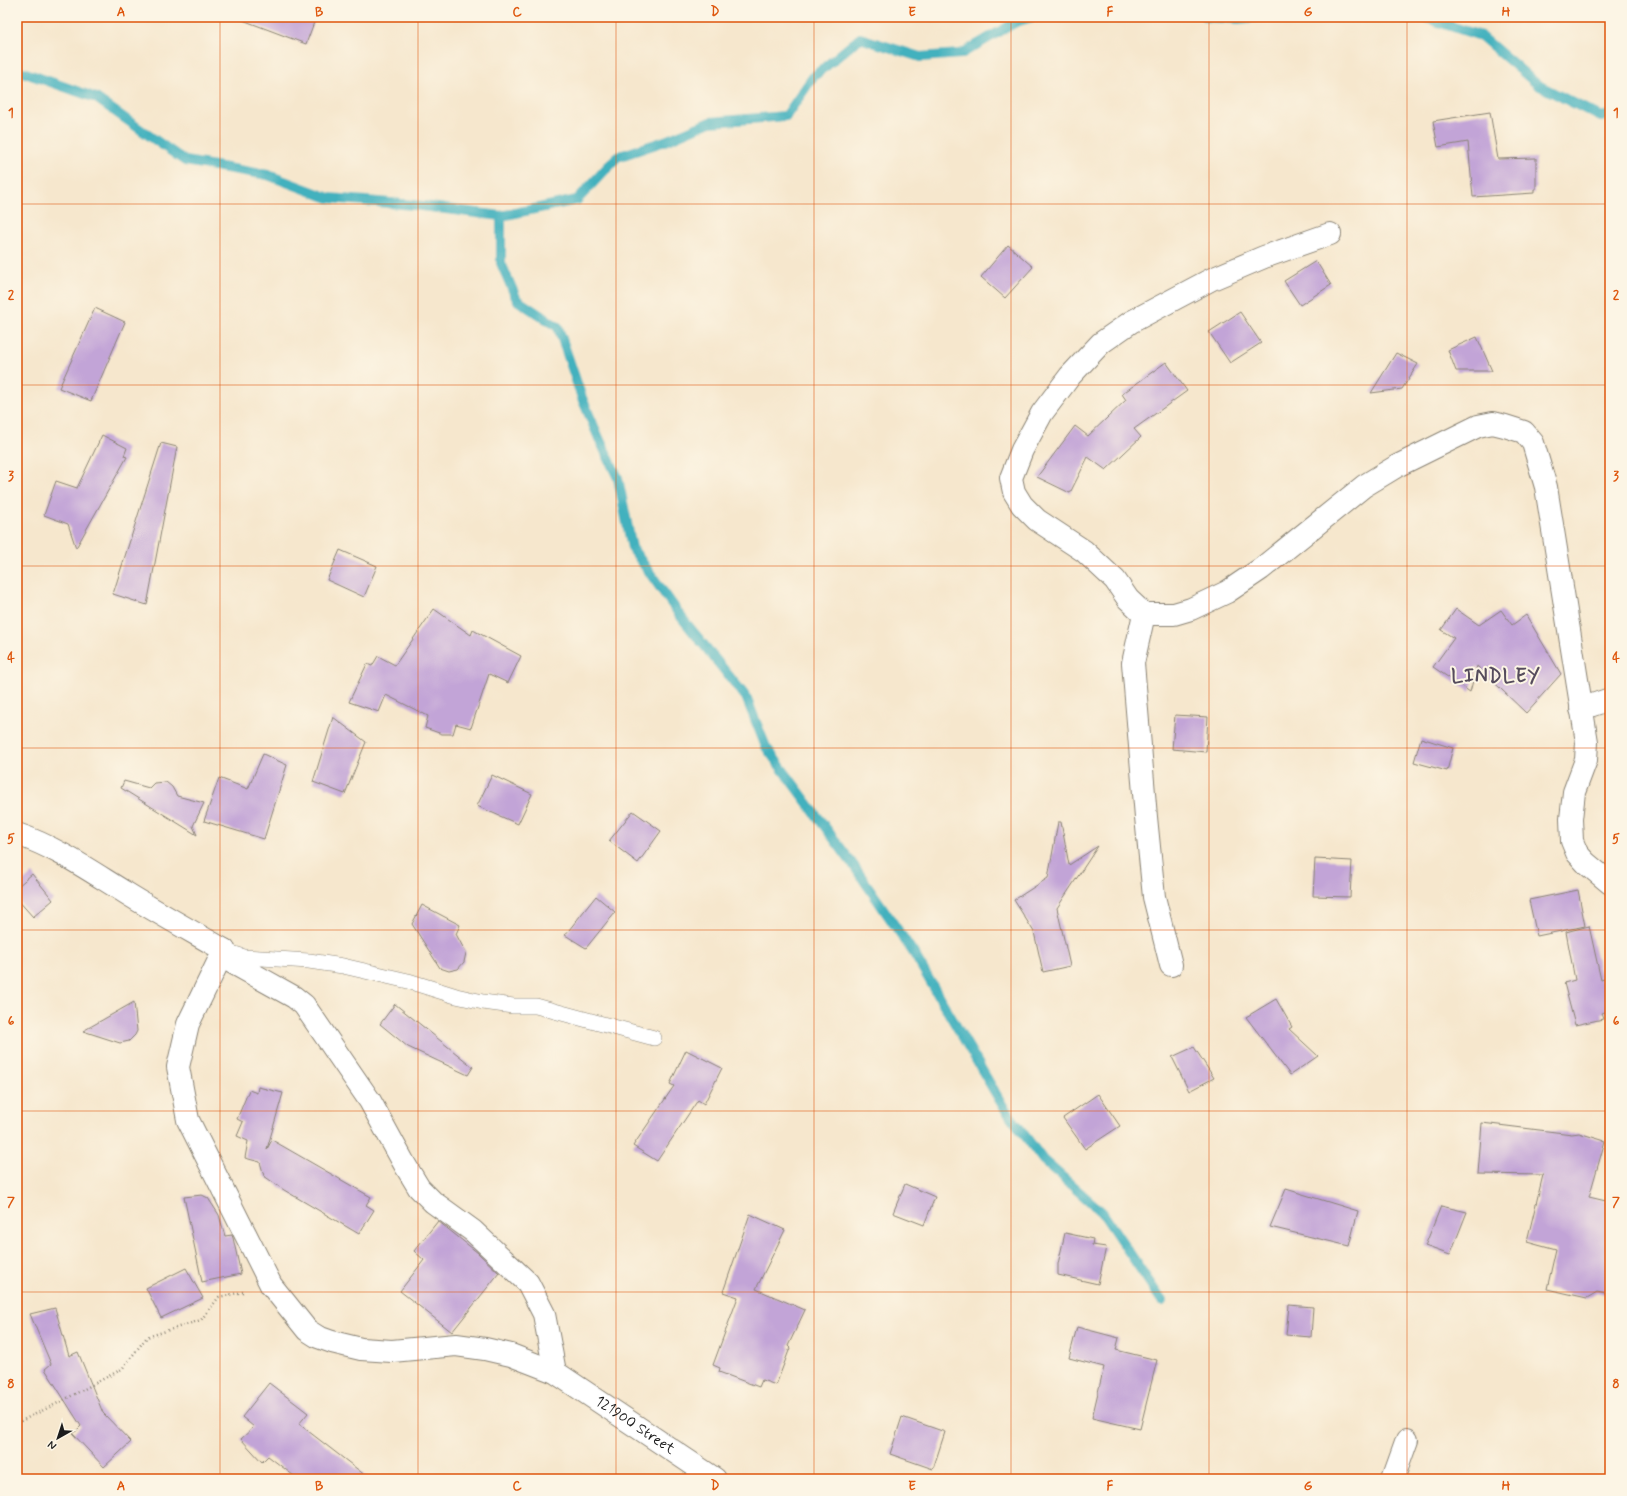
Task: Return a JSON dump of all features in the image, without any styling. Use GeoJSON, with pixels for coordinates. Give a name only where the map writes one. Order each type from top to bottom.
{"type":"FeatureCollection","features":[{"type":"Feature","properties":{"kind":"street"},"geometry":{"type":"LineString","coordinates":[[1330,234],[1264,257],[1212,279],[1131,322],[1107,338],[1070,376],[1042,413],[1022,450],[1011,478],[1014,492],[1022,505],[1037,520],[1084,551],[1115,580],[1128,599],[1144,614],[1174,614],[1191,609],[1227,592],[1261,569],[1364,486],[1396,466],[1478,426],[1493,423],[1524,432],[1533,443],[1546,487],[1587,742],[1586,760],[1574,792],[1571,819],[1572,841],[1577,853],[1610,883]]}},
{"type":"Feature","properties":{"kind":"street"},"geometry":{"type":"LineString","coordinates":[[1144,614],[1138,634],[1134,663],[1154,897],[1171,965]]}},
{"type":"Feature","properties":{"kind":"street"},"geometry":{"type":"LineString","coordinates":[[1581,709],[1610,699]]}},
{"type":"Feature","properties":{"kind":"street"},"geometry":{"type":"LineString","coordinates":[[17,834],[32,839],[76,861],[224,950],[233,963],[294,997],[304,1005],[370,1101],[419,1188],[433,1202],[473,1231],[528,1283],[544,1314],[555,1372]]}},
{"type":"Feature","properties":{"kind":"street","name":"121900 Street"},"geometry":{"type":"LineString","coordinates":[[224,950],[188,1024],[178,1067],[188,1120],[271,1285],[308,1330],[318,1337],[361,1349],[392,1351],[449,1345],[485,1349],[511,1355],[555,1372],[715,1479]]}},
{"type":"Feature","properties":{"kind":"street"},"geometry":{"type":"LineString","coordinates":[[1393,1479],[1407,1440]]}},
{"type":"Feature","properties":{"kind":"lane"},"geometry":{"type":"LineString","coordinates":[[224,950],[244,956],[309,961],[343,966],[408,981],[456,996],[483,1002],[513,1006],[536,1006],[654,1038]]}},
{"type":"Feature","properties":{"kind":"path"},"geometry":{"type":"LineString","coordinates":[[17,1423],[122,1369],[147,1336],[201,1320],[219,1297],[271,1285]]}},
{"type":"Feature","properties":{"kind":"building"},"geometry":{"type":"Polygon","coordinates":[[[240,17],[316,17],[306,44],[240,19],[240,17]]]}},
{"type":"Feature","properties":{"kind":"building"},"geometry":{"type":"Polygon","coordinates":[[[1490,112],[1498,159],[1536,158],[1536,189],[1534,189],[1534,193],[1473,197],[1468,142],[1438,147],[1433,121],[1490,112]]]}},
{"type":"Feature","properties":{"kind":"building"},"geometry":{"type":"Polygon","coordinates":[[[1008,245],[1033,267],[1005,298],[981,277],[1008,245]]]}},
{"type":"Feature","properties":{"kind":"building"},"geometry":{"type":"Polygon","coordinates":[[[1316,261],[1331,285],[1300,305],[1284,281],[1316,261]]]}},
{"type":"Feature","properties":{"kind":"building"},"geometry":{"type":"Polygon","coordinates":[[[95,308],[125,322],[91,401],[59,388],[95,308]]]}},
{"type":"Feature","properties":{"kind":"building"},"geometry":{"type":"Polygon","coordinates":[[[1240,312],[1261,343],[1230,363],[1209,332],[1240,312]]]}},
{"type":"Feature","properties":{"kind":"building"},"geometry":{"type":"Polygon","coordinates":[[[1477,337],[1492,371],[1456,371],[1448,350],[1477,337]]]}},
{"type":"Feature","properties":{"kind":"building"},"geometry":{"type":"Polygon","coordinates":[[[1396,353],[1418,364],[1402,389],[1371,393],[1396,353]]]}},
{"type":"Feature","properties":{"kind":"building"},"geometry":{"type":"Polygon","coordinates":[[[1166,362],[1187,391],[1134,429],[1141,437],[1106,470],[1088,457],[1070,493],[1037,477],[1075,426],[1088,436],[1126,400],[1122,394],[1166,362]]]}},
{"type":"Feature","properties":{"kind":"building"},"geometry":{"type":"Polygon","coordinates":[[[102,435],[127,448],[124,456],[127,457],[76,548],[68,524],[44,515],[56,481],[77,488],[102,435]]]}},
{"type":"Feature","properties":{"kind":"building"},"geometry":{"type":"Polygon","coordinates":[[[161,443],[177,447],[147,605],[113,594],[161,443]]]}},
{"type":"Feature","properties":{"kind":"building"},"geometry":{"type":"Polygon","coordinates":[[[340,550],[377,566],[364,597],[327,580],[340,550]]]}},
{"type":"Feature","properties":{"kind":"building"},"geometry":{"type":"Polygon","coordinates":[[[434,609],[471,635],[473,630],[521,656],[508,683],[489,674],[471,728],[456,724],[453,734],[442,734],[425,728],[428,716],[386,695],[379,712],[349,702],[367,664],[372,666],[378,656],[395,665],[434,609]]]}},
{"type":"Feature","properties":{"kind":"building"},"geometry":{"type":"Polygon","coordinates":[[[1456,609],[1479,625],[1501,610],[1512,625],[1526,615],[1561,674],[1526,713],[1477,666],[1470,692],[1433,667],[1454,638],[1441,630],[1456,609]]]}},
{"type":"Feature","properties":{"kind":"building"},"geometry":{"type":"Polygon","coordinates":[[[1175,715],[1208,717],[1206,752],[1172,749],[1175,715]]]}},
{"type":"Feature","properties":{"kind":"building"},"geometry":{"type":"Polygon","coordinates":[[[333,717],[366,742],[345,794],[313,782],[333,717]]]}},
{"type":"Feature","properties":{"kind":"building"},"geometry":{"type":"Polygon","coordinates":[[[1421,738],[1453,748],[1447,771],[1414,762],[1421,738]]]}},
{"type":"Feature","properties":{"kind":"building"},"geometry":{"type":"Polygon","coordinates":[[[263,754],[287,765],[264,839],[204,821],[219,778],[248,789],[263,754]]]}},
{"type":"Feature","properties":{"kind":"building"},"geometry":{"type":"Polygon","coordinates":[[[492,775],[532,794],[518,824],[477,806],[492,775]]]}},
{"type":"Feature","properties":{"kind":"building"},"geometry":{"type":"Polygon","coordinates":[[[124,781],[149,788],[154,783],[166,782],[172,787],[177,796],[204,803],[193,826],[197,835],[121,788],[124,781]]]}},
{"type":"Feature","properties":{"kind":"building"},"geometry":{"type":"Polygon","coordinates":[[[633,811],[661,831],[638,863],[609,841],[633,811]]]}},
{"type":"Feature","properties":{"kind":"building"},"geometry":{"type":"Polygon","coordinates":[[[1058,822],[1061,822],[1069,865],[1098,846],[1057,908],[1070,966],[1043,972],[1034,932],[1014,900],[1048,878],[1058,822]]]}},
{"type":"Feature","properties":{"kind":"building"},"geometry":{"type":"Polygon","coordinates":[[[1315,859],[1352,861],[1350,897],[1313,896],[1315,859]]]}},
{"type":"Feature","properties":{"kind":"building"},"geometry":{"type":"Polygon","coordinates":[[[32,874],[53,900],[33,917],[17,899],[17,887],[32,874]]]}},
{"type":"Feature","properties":{"kind":"building"},"geometry":{"type":"Polygon","coordinates":[[[1578,890],[1585,926],[1537,936],[1529,900],[1578,890]]]}},
{"type":"Feature","properties":{"kind":"building"},"geometry":{"type":"Polygon","coordinates":[[[596,896],[615,912],[586,948],[565,935],[596,896]]]}},
{"type":"Feature","properties":{"kind":"building"},"geometry":{"type":"Polygon","coordinates":[[[422,905],[460,925],[456,934],[466,953],[464,962],[458,969],[449,971],[440,968],[412,924],[422,905]]]}},
{"type":"Feature","properties":{"kind":"building"},"geometry":{"type":"Polygon","coordinates":[[[1589,926],[1601,980],[1610,977],[1610,1011],[1601,1013],[1603,1019],[1575,1025],[1564,983],[1575,980],[1566,932],[1589,926]]]}},
{"type":"Feature","properties":{"kind":"building"},"geometry":{"type":"Polygon","coordinates":[[[1276,999],[1292,1027],[1289,1029],[1318,1056],[1290,1075],[1246,1017],[1276,999]]]}},
{"type":"Feature","properties":{"kind":"building"},"geometry":{"type":"Polygon","coordinates":[[[134,1002],[137,1031],[129,1041],[120,1043],[83,1031],[134,1002]]]}},
{"type":"Feature","properties":{"kind":"building"},"geometry":{"type":"Polygon","coordinates":[[[395,1004],[473,1067],[468,1075],[408,1047],[380,1024],[395,1004]]]}},
{"type":"Feature","properties":{"kind":"building"},"geometry":{"type":"Polygon","coordinates":[[[1194,1047],[1214,1078],[1189,1091],[1172,1057],[1194,1047]]]}},
{"type":"Feature","properties":{"kind":"building"},"geometry":{"type":"Polygon","coordinates":[[[686,1050],[722,1068],[704,1104],[698,1100],[657,1161],[633,1146],[674,1086],[670,1084],[686,1050]]]}},
{"type":"Feature","properties":{"kind":"building"},"geometry":{"type":"Polygon","coordinates":[[[258,1087],[283,1093],[267,1149],[272,1140],[371,1197],[366,1205],[374,1210],[359,1234],[284,1190],[264,1176],[260,1162],[245,1158],[248,1141],[237,1136],[243,1122],[237,1119],[249,1090],[257,1093],[258,1087]]]}},
{"type":"Feature","properties":{"kind":"building"},"geometry":{"type":"Polygon","coordinates":[[[1098,1094],[1120,1126],[1085,1149],[1063,1118],[1098,1094]]]}},
{"type":"Feature","properties":{"kind":"building"},"geometry":{"type":"Polygon","coordinates":[[[1482,1123],[1572,1134],[1579,1133],[1605,1141],[1589,1197],[1610,1202],[1610,1295],[1597,1292],[1587,1298],[1547,1289],[1556,1249],[1527,1241],[1543,1175],[1478,1174],[1482,1123]]]}},
{"type":"Feature","properties":{"kind":"building"},"geometry":{"type":"Polygon","coordinates":[[[905,1184],[935,1197],[924,1225],[893,1213],[905,1184]]]}},
{"type":"Feature","properties":{"kind":"building"},"geometry":{"type":"Polygon","coordinates":[[[1286,1189],[1358,1211],[1349,1246],[1270,1227],[1286,1189]]]}},
{"type":"Feature","properties":{"kind":"building"},"geometry":{"type":"Polygon","coordinates":[[[202,1195],[208,1198],[219,1215],[225,1236],[232,1235],[241,1274],[202,1282],[184,1197],[202,1195]]]}},
{"type":"Feature","properties":{"kind":"building"},"geometry":{"type":"Polygon","coordinates":[[[1441,1206],[1467,1212],[1450,1255],[1425,1246],[1441,1206]]]}},
{"type":"Feature","properties":{"kind":"building"},"geometry":{"type":"Polygon","coordinates":[[[750,1214],[785,1230],[756,1289],[805,1310],[788,1346],[790,1348],[776,1385],[762,1380],[759,1387],[719,1372],[720,1368],[713,1365],[738,1297],[723,1292],[750,1214]]]}},
{"type":"Feature","properties":{"kind":"building"},"geometry":{"type":"Polygon","coordinates":[[[438,1221],[478,1253],[499,1273],[452,1332],[400,1291],[424,1260],[414,1251],[438,1221]]]}},
{"type":"Feature","properties":{"kind":"building"},"geometry":{"type":"Polygon","coordinates":[[[1065,1233],[1093,1239],[1092,1245],[1106,1247],[1098,1284],[1058,1275],[1058,1264],[1065,1233]]]}},
{"type":"Feature","properties":{"kind":"building"},"geometry":{"type":"Polygon","coordinates":[[[186,1268],[203,1298],[161,1318],[146,1288],[186,1268]]]}},
{"type":"Feature","properties":{"kind":"building"},"geometry":{"type":"Polygon","coordinates":[[[1289,1305],[1313,1307],[1311,1337],[1286,1335],[1289,1305]]]}},
{"type":"Feature","properties":{"kind":"building"},"geometry":{"type":"Polygon","coordinates":[[[55,1308],[69,1356],[78,1352],[103,1413],[131,1442],[104,1467],[73,1434],[81,1426],[45,1369],[51,1364],[30,1314],[55,1308]]]}},
{"type":"Feature","properties":{"kind":"building"},"geometry":{"type":"Polygon","coordinates":[[[1077,1327],[1119,1338],[1116,1350],[1157,1360],[1140,1429],[1092,1418],[1104,1367],[1069,1358],[1077,1327]]]}},
{"type":"Feature","properties":{"kind":"building"},"geometry":{"type":"Polygon","coordinates":[[[269,1383],[308,1413],[299,1424],[370,1479],[298,1479],[268,1456],[262,1462],[241,1439],[254,1427],[242,1417],[269,1383]]]}},
{"type":"Feature","properties":{"kind":"building"},"geometry":{"type":"Polygon","coordinates":[[[902,1417],[945,1432],[933,1469],[890,1454],[902,1417]]]}},
{"type":"Feature","properties":{"kind":"waterway"},"geometry":{"type":"LineString","coordinates":[[17,70],[96,98],[185,161],[268,175],[329,198],[414,205],[501,216],[577,200],[617,157],[665,141],[710,122],[786,116],[813,77],[860,38],[920,57],[961,54],[1016,22],[1032,17]]}},
{"type":"Feature","properties":{"kind":"waterway"},"geometry":{"type":"LineString","coordinates":[[1206,17],[1238,19],[1258,17]]}},
{"type":"Feature","properties":{"kind":"waterway"},"geometry":{"type":"LineString","coordinates":[[1423,17],[1481,36],[1538,85],[1601,117],[1610,115]]}},
{"type":"Feature","properties":{"kind":"waterway"},"geometry":{"type":"LineString","coordinates":[[501,216],[501,263],[517,300],[558,327],[582,398],[618,478],[632,548],[682,618],[746,697],[766,747],[854,866],[913,952],[1003,1106],[1043,1160],[1102,1212],[1162,1301]]}},
{"type":"Feature","properties":{"kind":"district","name":"LINDLEY"},"geometry":{"type":"Point","coordinates":[1496,676]}}]}
